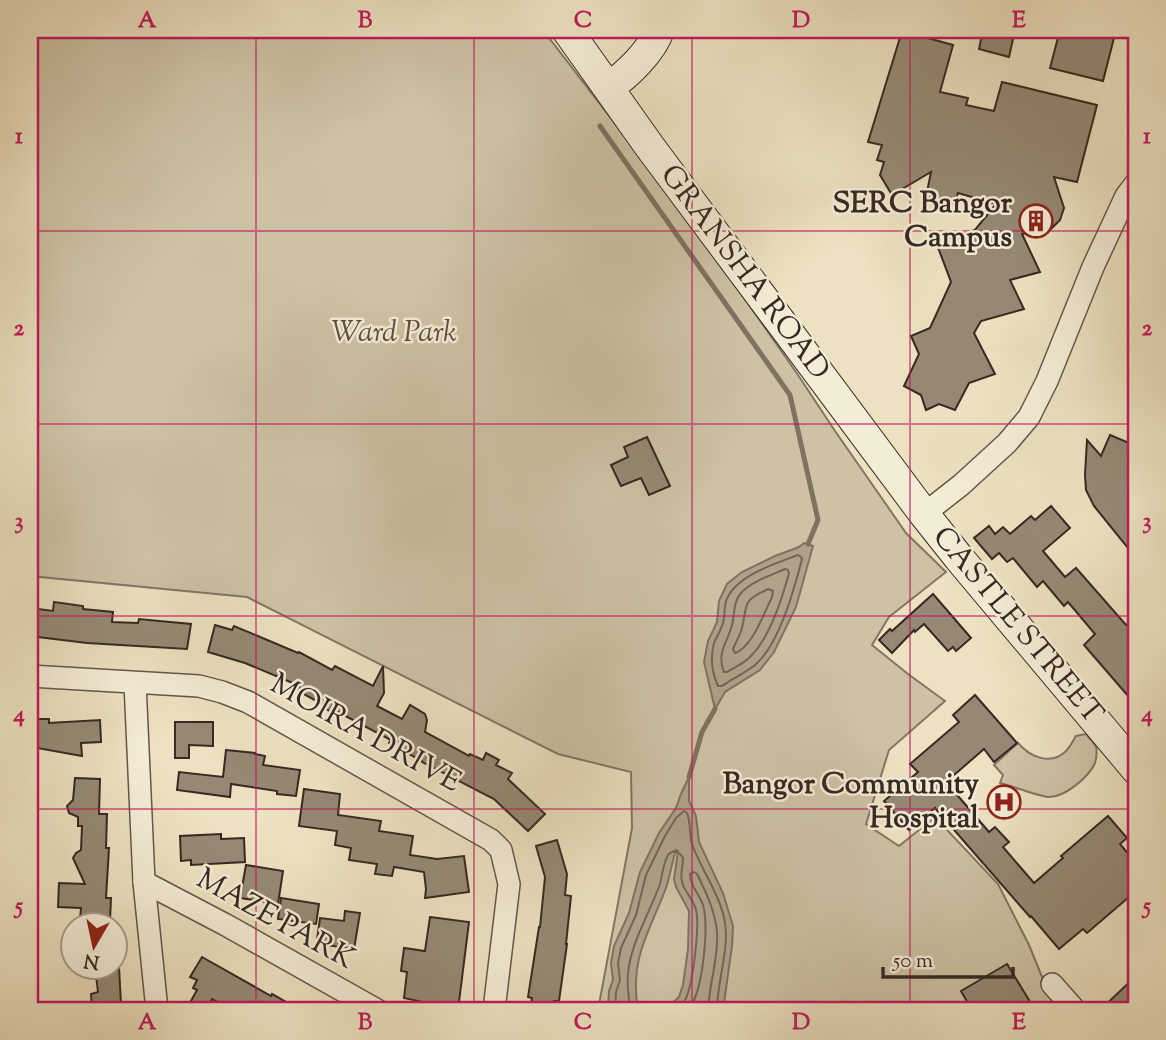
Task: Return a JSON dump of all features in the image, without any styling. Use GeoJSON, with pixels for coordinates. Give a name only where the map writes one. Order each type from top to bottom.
{"type":"FeatureCollection","features":[{"type":"Feature","properties":{"kind":"street","name":"GRANSHA ROAD"},"geometry":{"type":"LineString","coordinates":[[567,30],[650,147],[924,514]]}},
{"type":"Feature","properties":{"kind":"street"},"geometry":{"type":"LineString","coordinates":[[609,87],[625,76],[656,38],[659,30]]}},
{"type":"Feature","properties":{"kind":"street"},"geometry":{"type":"LineString","coordinates":[[924,514],[1007,443],[1029,417],[1047,381],[1093,267],[1126,196],[1136,183]]}},
{"type":"Feature","properties":{"kind":"street","name":"CASTLE STREET"},"geometry":{"type":"LineString","coordinates":[[924,514],[1136,769]]}},
{"type":"Feature","properties":{"kind":"street","name":"MOIRA DRIVE"},"geometry":{"type":"LineString","coordinates":[[30,676],[200,686],[222,692],[248,702],[491,840],[501,850],[509,884],[494,1010]]}},
{"type":"Feature","properties":{"kind":"street"},"geometry":{"type":"LineString","coordinates":[[135,683],[144,882],[156,1010]]}},
{"type":"Feature","properties":{"kind":"street","name":"MAZE PARK"},"geometry":{"type":"LineString","coordinates":[[144,882],[377,1010]]}},
{"type":"Feature","properties":{"kind":"street"},"geometry":{"type":"LineString","coordinates":[[1052,984],[1074,1010]]}},
{"type":"Feature","properties":{"kind":"green space","name":"Ward Park"},"geometry":{"type":"Polygon","coordinates":[[[30,30],[543,30],[695,228],[906,533],[946,572],[889,617],[872,645],[945,701],[889,750],[866,824],[899,846],[935,817],[998,884],[1029,945],[1049,994],[1061,1010],[598,1010],[632,828],[631,772],[558,754],[247,597],[30,576],[30,30]]]}},
{"type":"Feature","properties":{"kind":"green space"},"geometry":{"type":"Polygon","coordinates":[[[1086,734],[1096,746],[1095,763],[1082,780],[1061,794],[1048,797],[1000,783],[1003,775],[994,765],[1018,743],[1035,756],[1047,759],[1060,756],[1076,736],[1086,734]]]}},
{"type":"Feature","properties":{"kind":"water"},"geometry":{"type":"Polygon","coordinates":[[[804,543],[813,546],[796,607],[774,652],[760,670],[725,692],[715,709],[704,662],[708,641],[717,622],[719,601],[727,584],[742,572],[804,543]]]}},
{"type":"Feature","properties":{"kind":"water"},"geometry":{"type":"Polygon","coordinates":[[[689,777],[689,801],[696,816],[699,842],[723,893],[733,926],[723,1010],[701,1010],[699,1007],[689,1010],[665,1010],[679,997],[688,949],[689,911],[674,879],[676,850],[666,888],[638,961],[638,1010],[608,1010],[609,991],[613,980],[611,963],[614,946],[629,913],[640,872],[659,833],[676,808],[689,777]]]}},
{"type":"Feature","properties":{"kind":"building"},"geometry":{"type":"Polygon","coordinates":[[[983,30],[1015,30],[1009,57],[979,49],[983,30]]]}},
{"type":"Feature","properties":{"kind":"building"},"geometry":{"type":"Polygon","coordinates":[[[1060,30],[1116,30],[1103,81],[1050,68],[1060,30]]]}},
{"type":"Feature","properties":{"kind":"building","name":"SERC Bangor Campus"},"geometry":{"type":"Polygon","coordinates":[[[902,31],[953,45],[940,92],[968,98],[966,105],[994,111],[1002,82],[1097,105],[1077,182],[1054,177],[1064,208],[1060,220],[1050,230],[1022,234],[1040,272],[1010,280],[1024,309],[981,321],[974,333],[995,374],[969,383],[955,410],[939,404],[926,410],[921,395],[904,386],[919,354],[911,336],[930,328],[951,282],[936,242],[975,230],[996,204],[958,193],[954,204],[926,197],[931,172],[892,195],[880,175],[884,162],[877,160],[882,145],[868,142],[902,31]]]}},
{"type":"Feature","properties":{"kind":"building"},"geometry":{"type":"Polygon","coordinates":[[[1110,435],[1136,446],[1136,558],[1094,506],[1086,490],[1087,440],[1101,456],[1110,435]]]}},
{"type":"Feature","properties":{"kind":"building"},"geometry":{"type":"Polygon","coordinates":[[[647,437],[670,486],[649,495],[641,478],[621,486],[611,465],[628,457],[624,447],[647,437]]]}},
{"type":"Feature","properties":{"kind":"building"},"geometry":{"type":"Polygon","coordinates":[[[1051,506],[1070,528],[1043,551],[1065,577],[1076,568],[1126,625],[1136,619],[1136,691],[1129,697],[1084,645],[1095,634],[1068,602],[1064,606],[1043,581],[1037,587],[1013,558],[1007,562],[999,553],[992,559],[974,538],[989,526],[995,534],[1003,527],[1010,534],[1031,516],[1035,520],[1051,506]]]}},
{"type":"Feature","properties":{"kind":"building"},"geometry":{"type":"Polygon","coordinates":[[[933,594],[971,638],[956,651],[953,647],[948,651],[924,624],[915,632],[914,630],[892,653],[879,640],[933,594]]]}},
{"type":"Feature","properties":{"kind":"building"},"geometry":{"type":"Polygon","coordinates":[[[54,602],[113,612],[112,622],[138,623],[139,619],[191,624],[187,649],[87,643],[30,636],[30,608],[53,611],[54,602]]]}},
{"type":"Feature","properties":{"kind":"building"},"geometry":{"type":"Polygon","coordinates":[[[215,625],[232,630],[234,626],[299,652],[332,670],[335,666],[373,686],[383,666],[384,693],[377,706],[402,719],[410,705],[425,714],[425,732],[469,756],[470,754],[483,760],[486,753],[499,760],[496,765],[512,773],[508,779],[545,814],[528,831],[494,799],[422,762],[389,743],[391,740],[321,706],[322,704],[298,691],[300,688],[295,684],[245,663],[208,652],[215,625]]]}},
{"type":"Feature","properties":{"kind":"building"},"geometry":{"type":"Polygon","coordinates":[[[975,695],[1017,743],[994,762],[984,749],[946,782],[989,832],[995,827],[1009,842],[1003,847],[1034,883],[1108,816],[1127,838],[1120,844],[1136,863],[1136,891],[1087,933],[1083,929],[1059,949],[935,808],[909,830],[884,801],[918,772],[910,764],[959,722],[953,715],[975,695]]]}},
{"type":"Feature","properties":{"kind":"building"},"geometry":{"type":"Polygon","coordinates":[[[36,719],[49,719],[49,723],[100,720],[101,742],[81,743],[82,756],[37,748],[36,719]]]}},
{"type":"Feature","properties":{"kind":"building"},"geometry":{"type":"Polygon","coordinates":[[[175,722],[213,722],[213,746],[189,745],[189,758],[175,758],[175,722]]]}},
{"type":"Feature","properties":{"kind":"building"},"geometry":{"type":"Polygon","coordinates":[[[226,750],[265,756],[263,765],[300,770],[296,796],[231,784],[230,797],[177,790],[179,772],[223,777],[226,750]]]}},
{"type":"Feature","properties":{"kind":"building"},"geometry":{"type":"Polygon","coordinates":[[[75,778],[100,779],[99,814],[107,814],[106,848],[109,848],[106,898],[111,898],[110,911],[81,911],[81,908],[58,907],[59,883],[85,884],[73,858],[81,850],[82,826],[78,826],[78,817],[69,813],[67,806],[73,800],[75,778]]]}},
{"type":"Feature","properties":{"kind":"building"},"geometry":{"type":"Polygon","coordinates":[[[304,789],[340,794],[338,815],[381,821],[379,831],[413,836],[410,855],[437,859],[464,856],[469,892],[425,898],[424,872],[394,867],[392,876],[375,874],[377,864],[349,860],[351,848],[335,845],[337,831],[299,826],[304,789]]]}},
{"type":"Feature","properties":{"kind":"building"},"geometry":{"type":"Polygon","coordinates":[[[221,834],[221,839],[244,838],[245,862],[191,865],[191,860],[181,861],[180,836],[221,834]]]}},
{"type":"Feature","properties":{"kind":"building"},"geometry":{"type":"Polygon","coordinates":[[[557,840],[567,874],[565,895],[571,896],[559,1001],[554,1001],[553,1010],[530,1010],[532,998],[528,997],[545,877],[536,846],[557,840]]]}},
{"type":"Feature","properties":{"kind":"building"},"geometry":{"type":"Polygon","coordinates":[[[246,865],[283,871],[278,904],[240,898],[246,865]]]}},
{"type":"Feature","properties":{"kind":"building"},"geometry":{"type":"Polygon","coordinates":[[[281,898],[319,904],[316,924],[278,919],[281,898]]]}},
{"type":"Feature","properties":{"kind":"building"},"geometry":{"type":"Polygon","coordinates":[[[345,911],[360,913],[354,949],[326,945],[326,942],[317,940],[320,918],[344,921],[345,911]]]}},
{"type":"Feature","properties":{"kind":"building"},"geometry":{"type":"Polygon","coordinates":[[[430,917],[469,922],[458,1010],[431,1010],[432,1004],[404,998],[407,972],[401,971],[404,948],[425,951],[430,917]]]}},
{"type":"Feature","properties":{"kind":"building"},"geometry":{"type":"Polygon","coordinates":[[[202,957],[300,1010],[232,1010],[212,999],[206,1010],[191,1001],[197,990],[193,988],[197,980],[190,977],[202,957]]]}},
{"type":"Feature","properties":{"kind":"building"},"geometry":{"type":"Polygon","coordinates":[[[1007,964],[1035,1010],[972,1010],[961,991],[1007,964]]]}},
{"type":"Feature","properties":{"kind":"building"},"geometry":{"type":"Polygon","coordinates":[[[1136,976],[1136,1010],[1100,1010],[1136,976]]]}},
{"type":"Feature","properties":{"kind":"building"},"geometry":{"type":"Polygon","coordinates":[[[97,981],[120,981],[121,1004],[117,1004],[118,1010],[92,1010],[91,994],[98,992],[97,981]]]}},
{"type":"Feature","properties":{"kind":"waterway"},"geometry":{"type":"LineString","coordinates":[[600,126],[790,395],[818,520],[808,544]]}},
{"type":"Feature","properties":{"kind":"waterway"},"geometry":{"type":"LineString","coordinates":[[689,777],[702,732],[715,709]]}},
{"type":"Feature","properties":{"kind":"place","name":"SERC Bangor Campus"},"geometry":{"type":"Point","coordinates":[1036,221]}},
{"type":"Feature","properties":{"kind":"place","name":"Bangor Community Hospital"},"geometry":{"type":"Point","coordinates":[1004,802]}}]}
